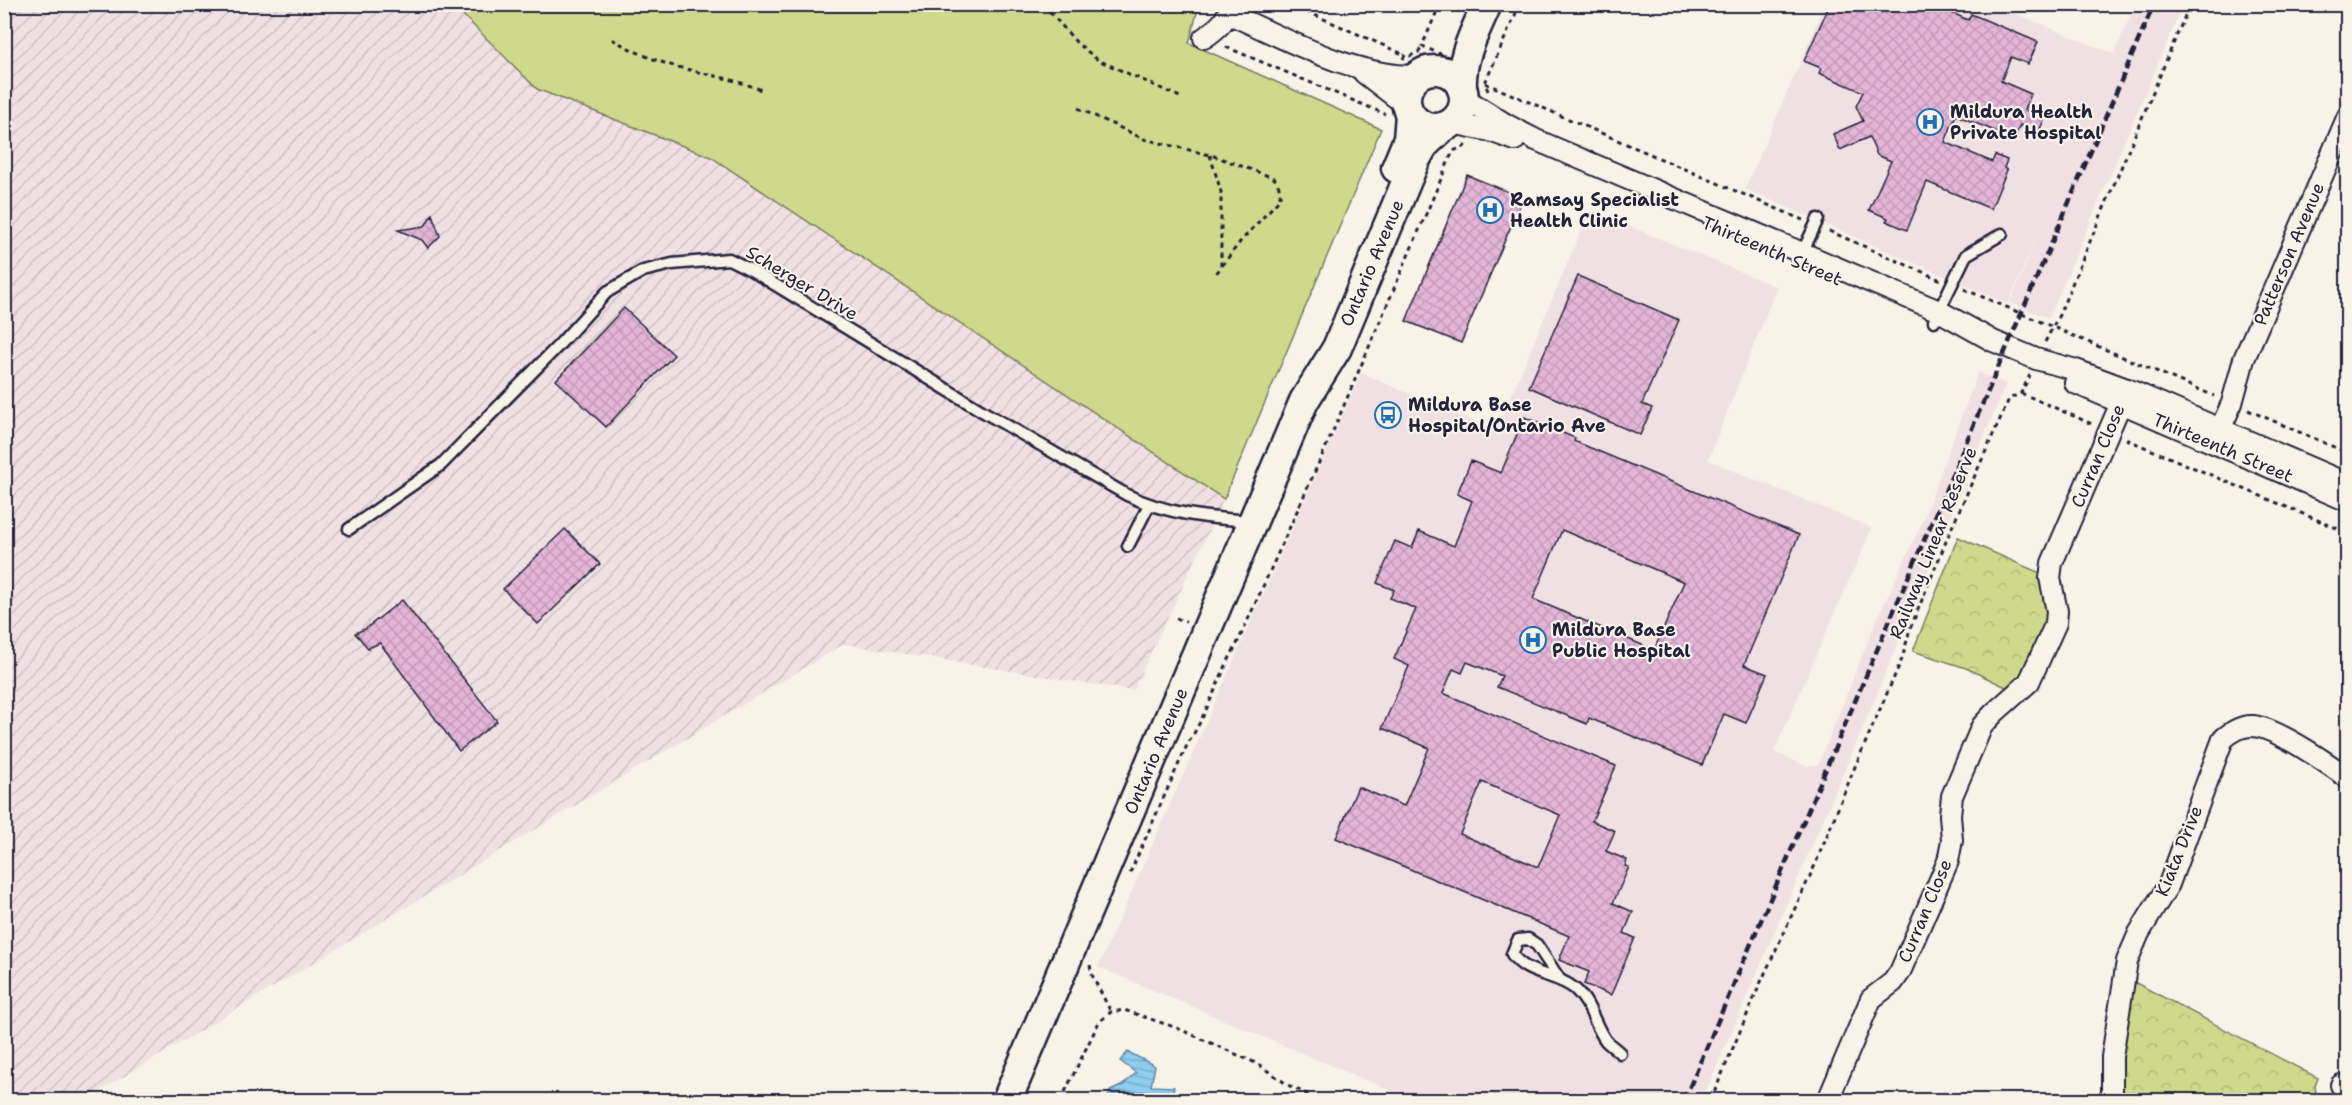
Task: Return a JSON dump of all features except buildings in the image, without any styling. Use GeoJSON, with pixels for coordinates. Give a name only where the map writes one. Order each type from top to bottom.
{"type":"FeatureCollection","features":[{"type":"Feature","properties":{"kind":"street"},"geometry":{"type":"LineString","coordinates":[[1204,38],[1221,24],[1230,9],[1357,69],[1400,76],[1418,67],[1437,65],[1456,36],[1470,4]]}},
{"type":"Feature","properties":{"kind":"street"},"geometry":{"type":"LineString","coordinates":[[1466,108],[1461,75],[1463,63],[1487,4]]}},
{"type":"Feature","properties":{"kind":"street"},"geometry":{"type":"LineString","coordinates":[[1418,67],[1440,71],[1457,80],[1466,108]]}},
{"type":"Feature","properties":{"kind":"street"},"geometry":{"type":"LineString","coordinates":[[1401,111],[1418,67]]}},
{"type":"Feature","properties":{"kind":"street"},"geometry":{"type":"LineString","coordinates":[[1357,69],[1401,111],[1425,126],[1434,128],[1466,108]]}},
{"type":"Feature","properties":{"kind":"street","name":"Thirteenth Street"},"geometry":{"type":"LineString","coordinates":[[1466,108],[1507,137],[1993,340],[2036,359],[2072,381],[2124,397],[2212,434],[2348,484]]}},
{"type":"Feature","properties":{"kind":"street","name":"Ontario Avenue"},"geometry":{"type":"LineString","coordinates":[[1007,1101],[1304,402],[1337,348],[1415,161],[1424,145],[1466,108]]}},
{"type":"Feature","properties":{"kind":"street","name":"Ontario Avenue"},"geometry":{"type":"LineString","coordinates":[[1304,402],[1312,367],[1408,139],[1401,111]]}},
{"type":"Feature","properties":{"kind":"street","name":"Patterson Avenue"},"geometry":{"type":"LineString","coordinates":[[2212,434],[2244,359],[2339,157],[2348,116]]}},
{"type":"Feature","properties":{"kind":"street","name":"Curran Close"},"geometry":{"type":"LineString","coordinates":[[1828,1101],[1871,999],[1893,982],[1900,972],[1948,861],[1952,840],[1950,815],[1952,796],[1982,726],[2029,682],[2056,623],[2057,611],[2050,570],[2124,397]]}},
{"type":"Feature","properties":{"kind":"street","name":"Thirteenth Street"},"geometry":{"type":"LineString","coordinates":[[2212,434],[2348,501]]}},
{"type":"Feature","properties":{"kind":"street","name":"Kiata Drive"},"geometry":{"type":"LineString","coordinates":[[2112,1101],[2112,1057],[2127,961],[2139,933],[2169,884],[2223,739],[2241,728],[2251,726],[2262,728],[2321,760],[2348,778]]}},
{"type":"Feature","properties":{"kind":"lane"},"geometry":{"type":"LineString","coordinates":[[1800,258],[1816,222]]}},
{"type":"Feature","properties":{"kind":"lane"},"geometry":{"type":"LineString","coordinates":[[1937,316],[1966,255],[2002,234]]}},
{"type":"Feature","properties":{"kind":"lane","name":"Scherger Drive"},"geometry":{"type":"LineString","coordinates":[[349,529],[441,465],[558,346],[607,292],[643,271],[672,264],[729,259],[786,290],[1100,481],[1149,505],[1175,513],[1254,522]]}},
{"type":"Feature","properties":{"kind":"lane"},"geometry":{"type":"LineString","coordinates":[[1128,546],[1149,505]]}},
{"type":"Feature","properties":{"kind":"lane"},"geometry":{"type":"LineString","coordinates":[[1560,980],[1537,945],[1528,939],[1518,940],[1512,954],[1518,962],[1575,989],[1585,1000],[1606,1041],[1620,1053]]}},
{"type":"Feature","properties":{"kind":"path"},"geometry":{"type":"LineString","coordinates":[[1290,4],[1418,67]]}},
{"type":"Feature","properties":{"kind":"path"},"geometry":{"type":"LineString","coordinates":[[1128,880],[1188,743],[1237,644],[1330,438],[1453,151],[1464,147],[1466,108],[1520,4]]}},
{"type":"Feature","properties":{"kind":"path","name":"Railway Linear Reserve"},"geometry":{"type":"LineString","coordinates":[[1711,1101],[1773,953],[1815,865],[1902,659],[1910,629],[1980,461],[2009,399],[2021,393],[2052,326],[2190,4]]}},
{"type":"Feature","properties":{"kind":"path"},"geometry":{"type":"LineString","coordinates":[[1050,12],[1076,42],[1098,60],[1180,98]]}},
{"type":"Feature","properties":{"kind":"path"},"geometry":{"type":"LineString","coordinates":[[612,39],[659,61],[731,79],[761,90]]}},
{"type":"Feature","properties":{"kind":"path"},"geometry":{"type":"LineString","coordinates":[[1226,47],[1401,111]]}},
{"type":"Feature","properties":{"kind":"path"},"geometry":{"type":"LineString","coordinates":[[1078,108],[1144,139],[1210,156],[1274,178],[1281,193],[1279,200],[1240,242],[1215,275]]}},
{"type":"Feature","properties":{"kind":"path"},"geometry":{"type":"LineString","coordinates":[[1466,108],[1816,222],[1952,284],[2348,453]]}},
{"type":"Feature","properties":{"kind":"path"},"geometry":{"type":"LineString","coordinates":[[1210,156],[1221,192],[1221,267]]}},
{"type":"Feature","properties":{"kind":"path"},"geometry":{"type":"LineString","coordinates":[[2021,393],[2348,533]]}},
{"type":"Feature","properties":{"kind":"path"},"geometry":{"type":"LineString","coordinates":[[1086,974],[1090,964],[1092,975],[1111,1012]]}},
{"type":"Feature","properties":{"kind":"path"},"geometry":{"type":"LineString","coordinates":[[1061,1101],[1100,1022],[1111,1012],[1124,1010],[1177,1028],[1258,1064],[1288,1085],[1319,1101]]}},
{"type":"Feature","properties":{"kind":"shaded area"},"geometry":{"type":"Polygon","coordinates":[[[5,5],[453,5],[537,89],[711,157],[1224,499],[1133,691],[844,644],[85,1100],[5,1100],[5,5]]]}},
{"type":"Feature","properties":{"kind":"shaded area","name":"Mildura Health Private Hospital"},"geometry":{"type":"Polygon","coordinates":[[[1825,5],[1995,5],[2114,54],[2135,5],[2183,5],[2049,318],[2010,303],[2042,224],[2008,304],[1745,189],[1825,5]]]}},
{"type":"Feature","properties":{"kind":"shaded area","name":"Mildura Base Public Hospital"},"geometry":{"type":"Polygon","coordinates":[[[1590,210],[1777,287],[1708,460],[1872,528],[1774,752],[1806,766],[1818,765],[1875,624],[1922,522],[1978,372],[2006,384],[1862,730],[1702,1100],[1413,1100],[1098,967],[1361,373],[1496,431],[1590,210]]]}},
{"type":"Feature","properties":{"kind":"green space"},"geometry":{"type":"Polygon","coordinates":[[[453,5],[1199,5],[1189,43],[1381,129],[1224,499],[711,157],[537,89],[453,5]]]}},
{"type":"Feature","properties":{"kind":"green space"},"geometry":{"type":"Polygon","coordinates":[[[1958,537],[2040,573],[2048,616],[2024,674],[2010,689],[1966,668],[1913,651],[1958,537]]]}},
{"type":"Feature","properties":{"kind":"green space"},"geometry":{"type":"Polygon","coordinates":[[[2134,982],[2318,1078],[2315,1086],[2317,1100],[2122,1100],[2122,1056],[2134,982]]]}},
{"type":"Feature","properties":{"kind":"water"},"geometry":{"type":"Polygon","coordinates":[[[1128,1052],[1155,1066],[1151,1086],[1174,1087],[1171,1100],[1107,1100],[1110,1091],[1123,1085],[1136,1073],[1120,1061],[1128,1052]]]}},
{"type":"Feature","properties":{"kind":"railway"},"geometry":{"type":"LineString","coordinates":[[1684,1100],[2154,4]]}},
{"type":"Feature","properties":{"kind":"place","name":"Mildura Health Private Hospital"},"geometry":{"type":"Point","coordinates":[1930,122]}},
{"type":"Feature","properties":{"kind":"place","name":"Ramsay Specialist Health Clinic"},"geometry":{"type":"Point","coordinates":[1490,210]}},
{"type":"Feature","properties":{"kind":"place","name":"Mildura Base Hospital/Ontario Ave"},"geometry":{"type":"Point","coordinates":[1388,415]}},
{"type":"Feature","properties":{"kind":"place","name":"Mildura Base Public Hospital"},"geometry":{"type":"Point","coordinates":[1533,640]}}]}
